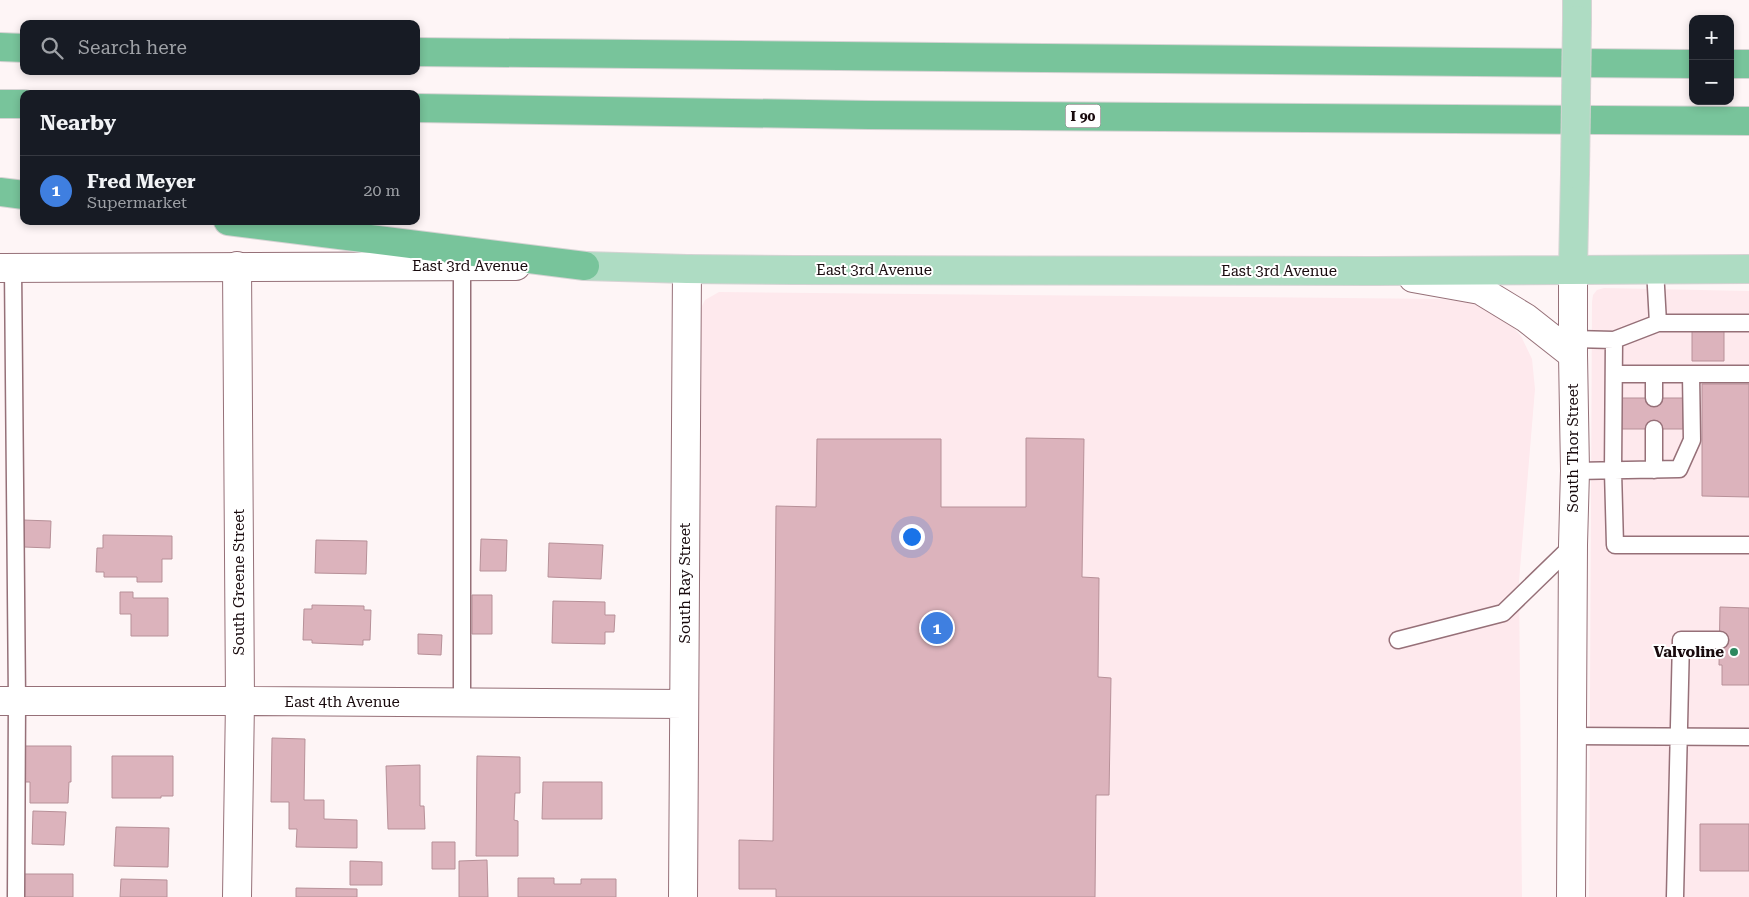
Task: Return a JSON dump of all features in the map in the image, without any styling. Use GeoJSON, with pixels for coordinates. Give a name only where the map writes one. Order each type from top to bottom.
{"type":"FeatureCollection","features":[{"type":"Feature","properties":{"kind":"highway"},"geometry":{"type":"LineString","coordinates":[[0,47],[20,48]]}},
{"type":"Feature","properties":{"kind":"highway"},"geometry":{"type":"LineString","coordinates":[[420,52],[1689,64]]}},
{"type":"Feature","properties":{"kind":"highway"},"geometry":{"type":"LineString","coordinates":[[1734,64],[1749,64]]}},
{"type":"Feature","properties":{"kind":"highway"},"geometry":{"type":"LineString","coordinates":[[0,104],[20,104]]}},
{"type":"Feature","properties":{"kind":"highway","name":"I 90"},"geometry":{"type":"LineString","coordinates":[[420,108],[869,115],[1749,121]]}},
{"type":"Feature","properties":{"kind":"highway"},"geometry":{"type":"LineString","coordinates":[[0,192],[20,194]]}},
{"type":"Feature","properties":{"kind":"highway"},"geometry":{"type":"LineString","coordinates":[[260,225],[585,266]]}},
{"type":"Feature","properties":{"kind":"main road","name":"South Thor Street"},"geometry":{"type":"LineString","coordinates":[[1573,269],[1577,10]]}},
{"type":"Feature","properties":{"kind":"main road","name":"East 3rd Avenue"},"geometry":{"type":"LineString","coordinates":[[585,266],[687,269],[1374,271],[1749,269]]}},
{"type":"Feature","properties":{"kind":"street","name":"South Greene Street"},"geometry":{"type":"LineString","coordinates":[[237,266],[240,701],[237,897]]}},
{"type":"Feature","properties":{"kind":"street","name":"East 3rd Avenue"},"geometry":{"type":"LineString","coordinates":[[7,268],[585,266]]}},
{"type":"Feature","properties":{"kind":"street","name":"South Ray Street"},"geometry":{"type":"LineString","coordinates":[[683,897],[687,269]]}},
{"type":"Feature","properties":{"kind":"street","name":"South Thor Street"},"geometry":{"type":"LineString","coordinates":[[1571,897],[1575,471],[1573,269]]}},
{"type":"Feature","properties":{"kind":"street"},"geometry":{"type":"LineString","coordinates":[[1374,271],[1480,290],[1573,347]]}},
{"type":"Feature","properties":{"kind":"street","name":"East 4th Avenue"},"geometry":{"type":"LineString","coordinates":[[8,701],[684,704]]}},
{"type":"Feature","properties":{"kind":"lane"},"geometry":{"type":"LineString","coordinates":[[462,266],[462,702]]}},
{"type":"Feature","properties":{"kind":"lane"},"geometry":{"type":"LineString","coordinates":[[7,268],[8,701],[16,897]]}},
{"type":"Feature","properties":{"kind":"lane"},"geometry":{"type":"LineString","coordinates":[[1655,269],[1658,323]]}},
{"type":"Feature","properties":{"kind":"lane"},"geometry":{"type":"LineString","coordinates":[[1573,347],[1614,340],[1658,323],[1749,323]]}},
{"type":"Feature","properties":{"kind":"lane"},"geometry":{"type":"LineString","coordinates":[[1614,340],[1613,471],[1615,545],[1749,546]]}},
{"type":"Feature","properties":{"kind":"lane"},"geometry":{"type":"LineString","coordinates":[[1614,374],[1749,374]]}},
{"type":"Feature","properties":{"kind":"lane"},"geometry":{"type":"LineString","coordinates":[[1654,374],[1654,398]]}},
{"type":"Feature","properties":{"kind":"lane"},"geometry":{"type":"LineString","coordinates":[[1575,471],[1680,469],[1692,440],[1691,374]]}},
{"type":"Feature","properties":{"kind":"lane"},"geometry":{"type":"LineString","coordinates":[[1654,430],[1654,470]]}},
{"type":"Feature","properties":{"kind":"lane"},"geometry":{"type":"LineString","coordinates":[[1398,640],[1503,613],[1573,544]]}},
{"type":"Feature","properties":{"kind":"lane"},"geometry":{"type":"LineString","coordinates":[[1675,897],[1682,640],[1720,640]]}},
{"type":"Feature","properties":{"kind":"lane"},"geometry":{"type":"LineString","coordinates":[[1572,736],[1749,737]]}},
{"type":"Feature","properties":{"kind":"shaded area"},"geometry":{"type":"Polygon","coordinates":[[[1604,288],[1749,291],[1749,897],[1589,897],[1592,302],[1593,295],[1597,290],[1604,288]]]}},
{"type":"Feature","properties":{"kind":"shaded area"},"geometry":{"type":"Polygon","coordinates":[[[719,292],[1442,299],[1471,302],[1501,314],[1521,336],[1532,359],[1535,389],[1519,581],[1522,897],[697,897],[699,312],[705,300],[719,292]]]}},
{"type":"Feature","properties":{"kind":"building"},"geometry":{"type":"Polygon","coordinates":[[[1692,330],[1724,330],[1724,361],[1692,361],[1692,330]]]}},
{"type":"Feature","properties":{"kind":"building"},"geometry":{"type":"Polygon","coordinates":[[[1702,384],[1749,384],[1749,497],[1702,496],[1702,384]]]}},
{"type":"Feature","properties":{"kind":"building"},"geometry":{"type":"Polygon","coordinates":[[[1620,398],[1683,398],[1683,429],[1620,429],[1620,398]]]}},
{"type":"Feature","properties":{"kind":"building"},"geometry":{"type":"Polygon","coordinates":[[[1026,438],[1084,439],[1082,577],[1099,578],[1098,677],[1111,678],[1109,795],[1096,795],[1095,897],[776,897],[776,889],[739,889],[739,840],[773,841],[776,506],[816,507],[817,439],[941,439],[941,507],[1026,507],[1026,438]]]}},
{"type":"Feature","properties":{"kind":"building"},"geometry":{"type":"Polygon","coordinates":[[[23,520],[51,521],[50,548],[24,547],[23,520]]]}},
{"type":"Feature","properties":{"kind":"building"},"geometry":{"type":"Polygon","coordinates":[[[103,535],[172,536],[172,559],[162,559],[162,582],[137,582],[137,577],[104,577],[104,572],[96,572],[97,548],[103,548],[103,535]]]}},
{"type":"Feature","properties":{"kind":"building"},"geometry":{"type":"Polygon","coordinates":[[[481,539],[507,540],[506,571],[480,571],[481,539]]]}},
{"type":"Feature","properties":{"kind":"building"},"geometry":{"type":"Polygon","coordinates":[[[316,540],[367,541],[366,574],[315,573],[316,540]]]}},
{"type":"Feature","properties":{"kind":"building"},"geometry":{"type":"Polygon","coordinates":[[[549,543],[603,545],[601,579],[548,577],[549,543]]]}},
{"type":"Feature","properties":{"kind":"building"},"geometry":{"type":"Polygon","coordinates":[[[120,592],[133,592],[133,598],[168,598],[168,636],[131,636],[131,614],[120,614],[120,592]]]}},
{"type":"Feature","properties":{"kind":"building"},"geometry":{"type":"Polygon","coordinates":[[[472,595],[492,595],[492,634],[472,634],[472,595]]]}},
{"type":"Feature","properties":{"kind":"building"},"geometry":{"type":"Polygon","coordinates":[[[553,601],[605,602],[605,615],[615,615],[614,632],[605,632],[605,644],[552,643],[553,601]]]}},
{"type":"Feature","properties":{"kind":"building"},"geometry":{"type":"Polygon","coordinates":[[[312,605],[364,606],[364,610],[371,610],[370,640],[363,640],[363,645],[312,643],[312,640],[303,640],[304,609],[312,609],[312,605]]]}},
{"type":"Feature","properties":{"kind":"building","name":"Valvoline"},"geometry":{"type":"Polygon","coordinates":[[[1720,607],[1749,608],[1749,685],[1722,685],[1722,665],[1719,665],[1720,607]]]}},
{"type":"Feature","properties":{"kind":"building"},"geometry":{"type":"Polygon","coordinates":[[[418,634],[442,635],[441,655],[418,654],[418,634]]]}},
{"type":"Feature","properties":{"kind":"building"},"geometry":{"type":"Polygon","coordinates":[[[272,738],[305,739],[304,800],[324,800],[324,819],[357,820],[357,848],[296,847],[297,829],[289,829],[289,802],[271,802],[272,738]]]}},
{"type":"Feature","properties":{"kind":"building"},"geometry":{"type":"Polygon","coordinates":[[[25,746],[71,746],[71,782],[69,782],[68,803],[30,803],[30,782],[25,782],[25,746]]]}},
{"type":"Feature","properties":{"kind":"building"},"geometry":{"type":"Polygon","coordinates":[[[112,756],[173,756],[173,796],[161,796],[161,798],[112,798],[112,756]]]}},
{"type":"Feature","properties":{"kind":"building"},"geometry":{"type":"Polygon","coordinates":[[[477,756],[520,757],[520,793],[515,793],[514,820],[518,821],[518,856],[476,856],[477,756]]]}},
{"type":"Feature","properties":{"kind":"building"},"geometry":{"type":"Polygon","coordinates":[[[420,765],[420,806],[424,806],[425,829],[388,829],[386,766],[420,765]]]}},
{"type":"Feature","properties":{"kind":"building"},"geometry":{"type":"Polygon","coordinates":[[[543,782],[602,782],[602,819],[542,819],[543,782]]]}},
{"type":"Feature","properties":{"kind":"building"},"geometry":{"type":"Polygon","coordinates":[[[33,811],[66,812],[64,845],[32,844],[33,811]]]}},
{"type":"Feature","properties":{"kind":"building"},"geometry":{"type":"Polygon","coordinates":[[[1700,824],[1749,824],[1749,871],[1700,871],[1700,824]]]}},
{"type":"Feature","properties":{"kind":"building"},"geometry":{"type":"Polygon","coordinates":[[[116,827],[169,828],[168,867],[114,866],[116,827]]]}},
{"type":"Feature","properties":{"kind":"building"},"geometry":{"type":"Polygon","coordinates":[[[432,842],[455,842],[455,869],[432,869],[432,842]]]}},
{"type":"Feature","properties":{"kind":"building"},"geometry":{"type":"Polygon","coordinates":[[[487,860],[488,897],[459,897],[459,861],[487,860]]]}},
{"type":"Feature","properties":{"kind":"building"},"geometry":{"type":"Polygon","coordinates":[[[350,861],[382,862],[382,885],[350,885],[350,861]]]}},
{"type":"Feature","properties":{"kind":"building"},"geometry":{"type":"Polygon","coordinates":[[[24,874],[73,874],[73,897],[24,897],[24,874]]]}},
{"type":"Feature","properties":{"kind":"building"},"geometry":{"type":"Polygon","coordinates":[[[518,878],[554,878],[554,884],[581,884],[581,879],[616,879],[616,897],[518,897],[518,878]]]}},
{"type":"Feature","properties":{"kind":"building"},"geometry":{"type":"Polygon","coordinates":[[[121,879],[167,880],[167,897],[120,897],[121,879]]]}},
{"type":"Feature","properties":{"kind":"building"},"geometry":{"type":"Polygon","coordinates":[[[296,888],[357,889],[357,897],[296,897],[296,888]]]}},
{"type":"Feature","properties":{"kind":"place","name":"Fred Meyer"},"geometry":{"type":"Point","coordinates":[937,628]}},
{"type":"Feature","properties":{"kind":"place","name":"Valvoline"},"geometry":{"type":"Point","coordinates":[1734,652]}}]}
